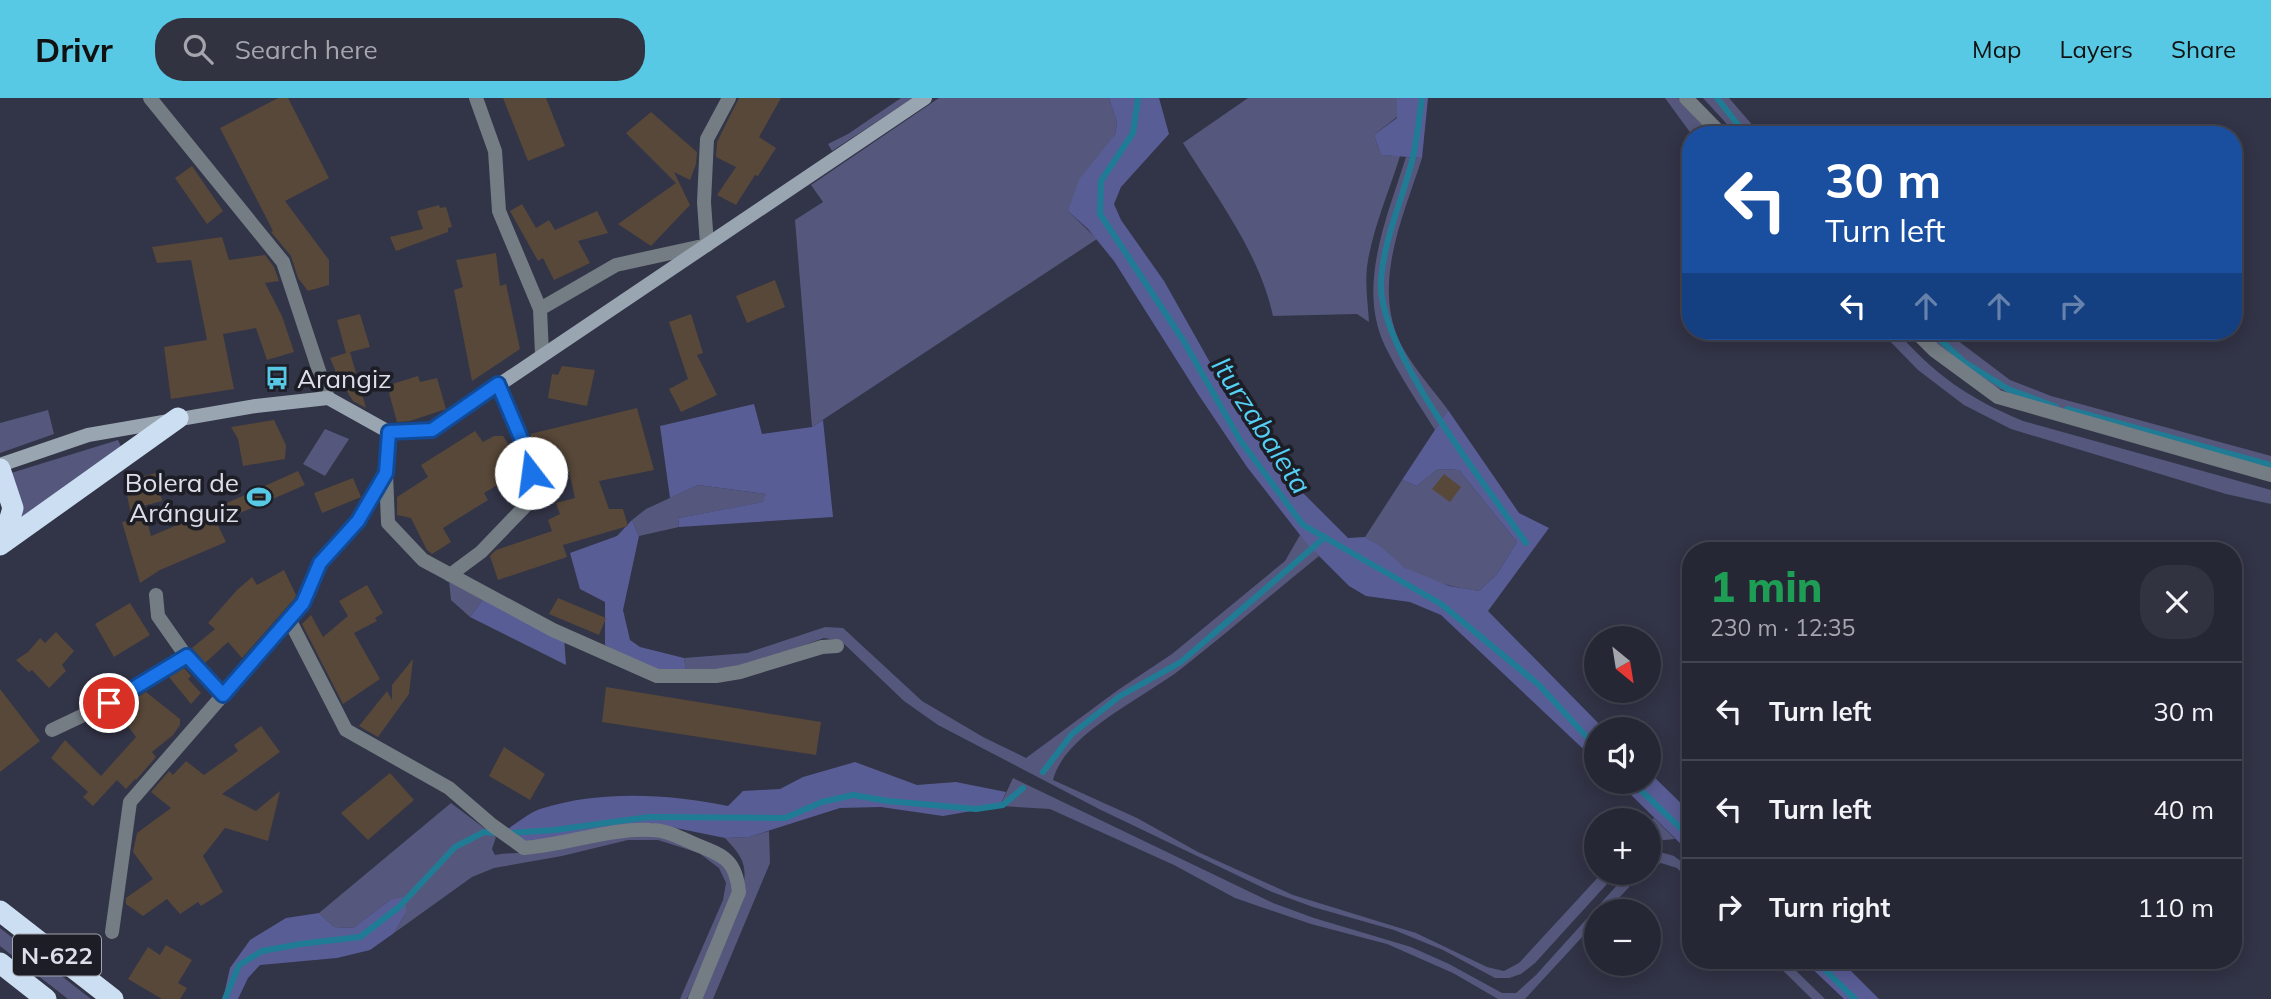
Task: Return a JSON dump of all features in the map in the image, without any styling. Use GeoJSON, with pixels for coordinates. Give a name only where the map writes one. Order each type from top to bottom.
{"type":"FeatureCollection","features":[{"type":"Feature","properties":{"kind":"highway"},"geometry":{"type":"LineString","coordinates":[[2,544],[178,418]]}},
{"type":"Feature","properties":{"kind":"highway"},"geometry":{"type":"LineString","coordinates":[[0,467],[13,508],[2,544]]}},
{"type":"Feature","properties":{"kind":"highway","name":"N-622"},"geometry":{"type":"LineString","coordinates":[[4,912],[113,999]]}},
{"type":"Feature","properties":{"kind":"highway","name":"N-622"},"geometry":{"type":"LineString","coordinates":[[0,963],[46,999]]}},
{"type":"Feature","properties":{"kind":"street"},"geometry":{"type":"LineString","coordinates":[[150,98],[283,262],[328,398]]}},
{"type":"Feature","properties":{"kind":"street"},"geometry":{"type":"LineString","coordinates":[[476,98],[495,150],[499,211],[540,309],[542,354]]}},
{"type":"Feature","properties":{"kind":"street"},"geometry":{"type":"LineString","coordinates":[[707,245],[704,202],[707,139],[729,98]]}},
{"type":"Feature","properties":{"kind":"street"},"geometry":{"type":"LineString","coordinates":[[0,467],[88,435],[178,418],[328,398],[389,432],[432,430],[925,98]]}},
{"type":"Feature","properties":{"kind":"street"},"geometry":{"type":"LineString","coordinates":[[1686,98],[1713,126]]}},
{"type":"Feature","properties":{"kind":"street"},"geometry":{"type":"LineString","coordinates":[[540,309],[616,265],[707,245]]}},
{"type":"Feature","properties":{"kind":"street"},"geometry":{"type":"LineString","coordinates":[[1924,340],[1998,397],[2271,475]]}},
{"type":"Feature","properties":{"kind":"street"},"geometry":{"type":"LineString","coordinates":[[450,575],[481,552],[536,496],[526,450],[498,384]]}},
{"type":"Feature","properties":{"kind":"street"},"geometry":{"type":"LineString","coordinates":[[389,432],[386,473],[388,523],[424,560],[553,629],[657,676],[716,676],[740,672],[822,647],[837,646]]}},
{"type":"Feature","properties":{"kind":"street"},"geometry":{"type":"LineString","coordinates":[[112,932],[130,802],[303,603],[320,563],[358,521],[386,473]]}},
{"type":"Feature","properties":{"kind":"street"},"geometry":{"type":"LineString","coordinates":[[156,595],[158,616],[187,656],[223,695]]}},
{"type":"Feature","properties":{"kind":"street"},"geometry":{"type":"LineString","coordinates":[[289,619],[346,730],[449,788],[524,848],[544,847],[598,835],[652,830],[670,834],[724,856],[737,875],[739,892],[695,999]]}},
{"type":"Feature","properties":{"kind":"street"},"geometry":{"type":"LineString","coordinates":[[52,730],[109,703],[187,656]]}},
{"type":"Feature","properties":{"kind":"shaded area"},"geometry":{"type":"Polygon","coordinates":[[[901,98],[913,98],[832,151],[828,144],[848,134],[901,98]]]}},
{"type":"Feature","properties":{"kind":"shaded area"},"geometry":{"type":"Polygon","coordinates":[[[939,98],[1109,98],[1117,122],[1115,135],[1068,211],[1097,239],[812,427],[795,220],[823,202],[811,185],[939,98]]]}},
{"type":"Feature","properties":{"kind":"shaded area"},"geometry":{"type":"Polygon","coordinates":[[[1109,98],[1159,98],[1169,134],[1121,187],[1114,204],[1121,220],[1164,281],[1234,405],[1299,489],[1348,538],[1365,537],[1405,568],[1449,586],[1479,591],[1497,574],[1517,542],[1459,470],[1438,469],[1417,486],[1402,480],[1448,410],[1519,513],[1549,528],[1488,611],[1592,717],[1584,717],[1584,750],[1441,615],[1410,602],[1366,596],[1349,586],[1307,544],[1247,467],[1114,261],[1088,229],[1068,211],[1080,178],[1115,135],[1117,122],[1109,98]]]}},
{"type":"Feature","properties":{"kind":"shaded area"},"geometry":{"type":"Polygon","coordinates":[[[1248,98],[1397,98],[1397,117],[1374,135],[1381,155],[1400,156],[1369,253],[1366,281],[1369,322],[1357,314],[1273,316],[1267,292],[1247,248],[1183,143],[1248,98]]]}},
{"type":"Feature","properties":{"kind":"shaded area"},"geometry":{"type":"Polygon","coordinates":[[[1397,98],[1428,98],[1422,158],[1381,155],[1374,135],[1397,118],[1397,98]]]}},
{"type":"Feature","properties":{"kind":"shaded area"},"geometry":{"type":"Polygon","coordinates":[[[1665,98],[1678,98],[1704,126],[1685,126],[1665,98]]]}},
{"type":"Feature","properties":{"kind":"shaded area"},"geometry":{"type":"Polygon","coordinates":[[[1703,98],[1729,98],[1753,126],[1729,126],[1703,98]]]}},
{"type":"Feature","properties":{"kind":"shaded area"},"geometry":{"type":"Polygon","coordinates":[[[1406,157],[1422,158],[1393,253],[1389,302],[1394,326],[1404,350],[1448,410],[1435,430],[1385,346],[1377,323],[1374,299],[1378,251],[1406,157]]]}},
{"type":"Feature","properties":{"kind":"shaded area"},"geometry":{"type":"Polygon","coordinates":[[[1889,340],[1905,340],[1925,361],[1954,384],[2023,421],[2271,490],[2271,504],[2226,494],[2011,429],[1964,405],[1918,370],[1889,340]]]}},
{"type":"Feature","properties":{"kind":"shaded area"},"geometry":{"type":"Polygon","coordinates":[[[1931,340],[1957,340],[2010,380],[2051,396],[2271,456],[2271,471],[2024,401],[1984,381],[1931,340]]]}},
{"type":"Feature","properties":{"kind":"shaded area"},"geometry":{"type":"Polygon","coordinates":[[[754,404],[762,434],[812,427],[823,420],[833,517],[679,527],[678,518],[763,502],[766,494],[698,485],[670,498],[660,426],[754,404]]]}},
{"type":"Feature","properties":{"kind":"shaded area"},"geometry":{"type":"Polygon","coordinates":[[[48,410],[54,434],[0,453],[0,423],[48,410]]]}},
{"type":"Feature","properties":{"kind":"shaded area"},"geometry":{"type":"Polygon","coordinates":[[[325,429],[349,439],[325,476],[303,464],[325,429]]]}},
{"type":"Feature","properties":{"kind":"shaded area"},"geometry":{"type":"Polygon","coordinates":[[[118,440],[122,449],[19,522],[11,473],[118,440]]]}},
{"type":"Feature","properties":{"kind":"shaded area"},"geometry":{"type":"Polygon","coordinates":[[[1438,469],[1459,470],[1517,542],[1497,574],[1479,591],[1441,583],[1413,573],[1365,537],[1402,480],[1417,486],[1438,469]]]}},
{"type":"Feature","properties":{"kind":"shaded area"},"geometry":{"type":"Polygon","coordinates":[[[698,485],[766,494],[764,502],[678,518],[679,527],[639,536],[632,520],[646,509],[698,485]]]}},
{"type":"Feature","properties":{"kind":"shaded area"},"geometry":{"type":"Polygon","coordinates":[[[632,520],[639,536],[623,610],[630,640],[640,647],[684,658],[686,672],[650,669],[605,645],[605,602],[580,589],[570,553],[617,536],[632,520]]]}},
{"type":"Feature","properties":{"kind":"shaded area"},"geometry":{"type":"Polygon","coordinates":[[[1300,535],[1319,556],[1181,669],[1089,732],[1060,763],[1053,780],[1137,818],[1198,852],[1293,895],[1416,933],[1487,967],[1504,971],[1519,963],[1591,885],[1606,885],[1593,899],[1584,899],[1584,909],[1535,963],[1521,974],[1509,978],[1495,978],[1443,950],[1394,930],[1313,907],[1272,892],[1099,809],[938,725],[904,701],[841,641],[824,638],[737,669],[686,672],[684,658],[747,653],[825,627],[843,628],[922,701],[983,737],[1026,758],[1172,654],[1285,561],[1300,535]]]}},
{"type":"Feature","properties":{"kind":"shaded area"},"geometry":{"type":"Polygon","coordinates":[[[449,581],[484,598],[470,617],[451,600],[449,581]]]}},
{"type":"Feature","properties":{"kind":"shaded area"},"geometry":{"type":"Polygon","coordinates":[[[484,598],[564,636],[566,665],[470,617],[484,598]]]}},
{"type":"Feature","properties":{"kind":"shaded area"},"geometry":{"type":"Polygon","coordinates":[[[855,762],[917,785],[956,782],[1006,792],[1000,806],[943,816],[881,807],[840,808],[749,837],[725,838],[651,823],[524,842],[508,829],[540,809],[587,799],[658,797],[728,806],[743,791],[780,789],[803,777],[855,762]]]}},
{"type":"Feature","properties":{"kind":"shaded area"},"geometry":{"type":"Polygon","coordinates":[[[1013,778],[1273,903],[1411,947],[1502,993],[1516,993],[1584,922],[1584,935],[1525,999],[1498,999],[1453,973],[1387,944],[1311,924],[1235,898],[1174,865],[1050,809],[1000,806],[1013,778]]]}},
{"type":"Feature","properties":{"kind":"shaded area"},"geometry":{"type":"Polygon","coordinates":[[[1661,784],[1682,804],[1682,845],[1661,824],[1661,808],[1644,808],[1630,794],[1661,794],[1661,784]]]}},
{"type":"Feature","properties":{"kind":"shaded area"},"geometry":{"type":"Polygon","coordinates":[[[451,803],[496,837],[492,849],[495,855],[538,852],[610,837],[643,834],[676,840],[725,863],[734,885],[731,899],[687,999],[680,999],[723,900],[726,883],[719,868],[699,853],[658,840],[628,840],[562,856],[494,868],[472,877],[394,933],[406,913],[390,900],[353,928],[334,927],[319,913],[451,803]]]}},
{"type":"Feature","properties":{"kind":"shaded area"},"geometry":{"type":"Polygon","coordinates":[[[1661,825],[1675,839],[1661,840],[1661,825]]]}},
{"type":"Feature","properties":{"kind":"shaded area"},"geometry":{"type":"Polygon","coordinates":[[[769,831],[770,863],[713,999],[698,999],[744,884],[743,863],[737,851],[725,838],[749,837],[769,831]]]}},
{"type":"Feature","properties":{"kind":"shaded area"},"geometry":{"type":"Polygon","coordinates":[[[1661,852],[1682,862],[1682,873],[1677,868],[1661,863],[1661,852]]]}},
{"type":"Feature","properties":{"kind":"shaded area"},"geometry":{"type":"Polygon","coordinates":[[[1617,885],[1631,885],[1618,899],[1605,899],[1617,885]]]}},
{"type":"Feature","properties":{"kind":"shaded area"},"geometry":{"type":"Polygon","coordinates":[[[405,897],[406,913],[394,933],[370,950],[337,958],[260,965],[248,978],[238,999],[223,999],[230,968],[250,940],[286,918],[319,913],[334,927],[353,928],[390,900],[405,897]]]}},
{"type":"Feature","properties":{"kind":"shaded area"},"geometry":{"type":"Polygon","coordinates":[[[0,928],[91,999],[68,999],[0,946],[0,928]]]}},
{"type":"Feature","properties":{"kind":"shaded area"},"geometry":{"type":"Polygon","coordinates":[[[1781,969],[1794,969],[1825,999],[1812,999],[1781,969]]]}},
{"type":"Feature","properties":{"kind":"shaded area"},"geometry":{"type":"Polygon","coordinates":[[[1812,969],[1849,969],[1879,999],[1844,999],[1812,969]]]}},
{"type":"Feature","properties":{"kind":"building"},"geometry":{"type":"Polygon","coordinates":[[[278,98],[288,98],[329,178],[285,201],[329,260],[329,285],[308,291],[298,278],[291,256],[271,232],[273,231],[220,128],[278,98]]]}},
{"type":"Feature","properties":{"kind":"building"},"geometry":{"type":"Polygon","coordinates":[[[503,98],[546,98],[565,146],[528,161],[503,98]]]}},
{"type":"Feature","properties":{"kind":"building"},"geometry":{"type":"Polygon","coordinates":[[[739,98],[781,98],[759,137],[776,148],[736,205],[717,195],[736,167],[716,157],[717,142],[739,98]]]}},
{"type":"Feature","properties":{"kind":"building"},"geometry":{"type":"Polygon","coordinates":[[[651,112],[697,152],[690,180],[674,172],[690,205],[651,246],[618,224],[676,183],[626,133],[651,112]]]}},
{"type":"Feature","properties":{"kind":"building"},"geometry":{"type":"Polygon","coordinates":[[[192,166],[223,211],[207,224],[175,178],[192,166]]]}},
{"type":"Feature","properties":{"kind":"building"},"geometry":{"type":"Polygon","coordinates":[[[522,204],[536,228],[549,220],[555,230],[597,211],[608,233],[578,241],[590,263],[554,280],[543,258],[538,261],[510,211],[522,204]]]}},
{"type":"Feature","properties":{"kind":"building"},"geometry":{"type":"Polygon","coordinates":[[[439,205],[440,208],[446,207],[452,227],[448,228],[448,232],[396,251],[390,237],[423,229],[417,211],[439,205]]]}},
{"type":"Feature","properties":{"kind":"building"},"geometry":{"type":"Polygon","coordinates":[[[222,237],[229,260],[265,255],[274,267],[279,281],[265,283],[282,316],[294,352],[267,360],[256,328],[223,334],[234,389],[171,399],[164,347],[207,340],[191,260],[157,263],[152,247],[222,237]]]}},
{"type":"Feature","properties":{"kind":"building"},"geometry":{"type":"Polygon","coordinates":[[[496,253],[500,286],[506,284],[520,349],[472,381],[454,290],[463,287],[456,260],[496,253]]]}},
{"type":"Feature","properties":{"kind":"building"},"geometry":{"type":"Polygon","coordinates":[[[775,280],[785,307],[747,323],[736,296],[775,280]]]}},
{"type":"Feature","properties":{"kind":"building"},"geometry":{"type":"Polygon","coordinates":[[[360,314],[370,347],[350,352],[366,408],[353,401],[330,358],[346,353],[337,320],[360,314]]]}},
{"type":"Feature","properties":{"kind":"building"},"geometry":{"type":"Polygon","coordinates":[[[691,314],[703,353],[697,355],[717,395],[681,412],[669,389],[688,379],[669,322],[691,314]]]}},
{"type":"Feature","properties":{"kind":"building"},"geometry":{"type":"Polygon","coordinates":[[[562,366],[595,370],[587,406],[548,398],[552,374],[558,375],[562,366]]]}},
{"type":"Feature","properties":{"kind":"building"},"geometry":{"type":"Polygon","coordinates":[[[418,376],[420,382],[437,378],[446,409],[410,421],[397,422],[389,393],[393,390],[392,384],[418,376]]]}},
{"type":"Feature","properties":{"kind":"building"},"geometry":{"type":"Polygon","coordinates":[[[637,408],[654,470],[599,481],[609,509],[623,509],[628,526],[563,545],[567,557],[498,580],[490,556],[496,550],[552,531],[548,520],[560,514],[556,503],[575,498],[567,462],[542,466],[530,434],[637,408]]]}},
{"type":"Feature","properties":{"kind":"building"},"geometry":{"type":"Polygon","coordinates":[[[274,420],[286,445],[285,459],[243,466],[238,439],[231,427],[274,420]]]}},
{"type":"Feature","properties":{"kind":"building"},"geometry":{"type":"Polygon","coordinates":[[[475,431],[483,442],[494,436],[503,436],[510,447],[506,480],[484,493],[488,500],[443,528],[451,542],[432,554],[427,550],[411,518],[397,515],[397,497],[428,477],[421,465],[475,431]]]}},
{"type":"Feature","properties":{"kind":"building","name":"Bolera de Aránguiz"},"geometry":{"type":"Polygon","coordinates":[[[298,471],[305,485],[224,520],[218,507],[298,471]]]}},
{"type":"Feature","properties":{"kind":"building"},"geometry":{"type":"Polygon","coordinates":[[[135,472],[136,478],[156,473],[162,501],[143,506],[151,536],[211,511],[226,542],[160,570],[140,583],[122,522],[132,520],[123,475],[135,472]]]}},
{"type":"Feature","properties":{"kind":"building"},"geometry":{"type":"Polygon","coordinates":[[[1444,474],[1461,487],[1450,502],[1432,489],[1444,474]]]}},
{"type":"Feature","properties":{"kind":"building"},"geometry":{"type":"Polygon","coordinates":[[[353,478],[361,497],[322,513],[314,493],[353,478]]]}},
{"type":"Feature","properties":{"kind":"building"},"geometry":{"type":"Polygon","coordinates":[[[284,570],[295,598],[242,658],[228,642],[205,663],[192,648],[215,629],[208,623],[252,577],[257,585],[284,570]]]}},
{"type":"Feature","properties":{"kind":"building"},"geometry":{"type":"Polygon","coordinates":[[[367,585],[383,613],[375,618],[377,621],[354,633],[380,679],[343,704],[302,624],[311,615],[323,637],[348,616],[339,601],[367,585]]]}},
{"type":"Feature","properties":{"kind":"building"},"geometry":{"type":"Polygon","coordinates":[[[558,598],[606,618],[599,635],[549,614],[558,598]]]}},
{"type":"Feature","properties":{"kind":"building"},"geometry":{"type":"Polygon","coordinates":[[[130,603],[150,635],[114,657],[95,624],[130,603]]]}},
{"type":"Feature","properties":{"kind":"building"},"geometry":{"type":"Polygon","coordinates":[[[56,632],[74,651],[62,665],[66,671],[49,688],[32,670],[29,672],[16,660],[28,652],[40,638],[45,643],[56,632]]]}},
{"type":"Feature","properties":{"kind":"building"},"geometry":{"type":"Polygon","coordinates":[[[413,659],[409,694],[378,737],[359,726],[387,691],[392,700],[392,685],[413,659]]]}},
{"type":"Feature","properties":{"kind":"building"},"geometry":{"type":"Polygon","coordinates":[[[184,668],[191,676],[188,679],[201,693],[191,704],[169,677],[184,668]]]}},
{"type":"Feature","properties":{"kind":"building"},"geometry":{"type":"Polygon","coordinates":[[[606,687],[821,722],[816,755],[602,722],[606,687]]]}},
{"type":"Feature","properties":{"kind":"building"},"geometry":{"type":"Polygon","coordinates":[[[0,689],[40,741],[0,772],[0,689]]]}},
{"type":"Feature","properties":{"kind":"building"},"geometry":{"type":"Polygon","coordinates":[[[146,692],[180,719],[180,725],[173,735],[152,752],[156,757],[136,780],[126,789],[117,780],[93,806],[83,797],[88,792],[51,758],[65,740],[101,776],[136,737],[116,710],[146,692]]]}},
{"type":"Feature","properties":{"kind":"building"},"geometry":{"type":"Polygon","coordinates":[[[261,726],[280,752],[222,794],[256,811],[280,791],[268,841],[225,828],[203,856],[223,892],[201,906],[198,902],[180,914],[167,899],[143,916],[126,904],[126,898],[153,879],[133,852],[137,833],[171,808],[151,792],[169,771],[173,775],[186,761],[204,775],[238,751],[234,745],[261,726]]]}},
{"type":"Feature","properties":{"kind":"building"},"geometry":{"type":"Polygon","coordinates":[[[504,747],[545,774],[530,800],[489,776],[504,747]]]}},
{"type":"Feature","properties":{"kind":"building"},"geometry":{"type":"Polygon","coordinates":[[[390,773],[414,800],[368,840],[341,813],[390,773]]]}},
{"type":"Feature","properties":{"kind":"building"},"geometry":{"type":"Polygon","coordinates":[[[166,945],[192,960],[178,983],[187,988],[180,999],[162,999],[128,979],[148,947],[160,955],[166,945]]]}},
{"type":"Feature","properties":{"kind":"waterway","name":"Iturzabaleta"},"geometry":{"type":"LineString","coordinates":[[1138,98],[1133,133],[1101,181],[1100,214],[1183,340],[1240,440],[1303,525],[1441,604],[1539,685],[1584,734]]}},
{"type":"Feature","properties":{"kind":"waterway"},"geometry":{"type":"LineString","coordinates":[[1422,98],[1412,161],[1389,235],[1383,265],[1381,280],[1384,308],[1396,342],[1414,378],[1461,452],[1526,543]]}},
{"type":"Feature","properties":{"kind":"waterway"},"geometry":{"type":"LineString","coordinates":[[1717,98],[1739,126]]}},
{"type":"Feature","properties":{"kind":"waterway"},"geometry":{"type":"LineString","coordinates":[[1941,340],[1964,362],[2008,389],[2056,407]]}},
{"type":"Feature","properties":{"kind":"waterway"},"geometry":{"type":"LineString","coordinates":[[2067,409],[2271,465]]}},
{"type":"Feature","properties":{"kind":"waterway"},"geometry":{"type":"LineString","coordinates":[[1043,772],[1072,734],[1120,696],[1181,662],[1325,537]]}},
{"type":"Feature","properties":{"kind":"waterway"},"geometry":{"type":"LineString","coordinates":[[509,833],[555,830],[649,817],[785,818],[822,802],[853,795],[976,809],[1003,805],[1023,788]]}},
{"type":"Feature","properties":{"kind":"waterway","name":"Iturzabaleta"},"geometry":{"type":"LineString","coordinates":[[1645,794],[1682,829]]}},
{"type":"Feature","properties":{"kind":"waterway"},"geometry":{"type":"LineString","coordinates":[[225,999],[239,965],[262,951],[360,937],[399,907],[455,847],[484,832],[498,833]]}},
{"type":"Feature","properties":{"kind":"waterway","name":"Iturzabaleta"},"geometry":{"type":"LineString","coordinates":[[1824,969],[1855,999]]}},
{"type":"Feature","properties":{"kind":"place","name":"Arangiz"},"geometry":{"type":"Point","coordinates":[277,378]}},
{"type":"Feature","properties":{"kind":"place","name":"Bolera de Aránguiz"},"geometry":{"type":"Point","coordinates":[259,497]}},
{"type":"Feature","properties":{"kind":"route"},"geometry":{"type":"LineString","coordinates":[[109,703],[187,656],[223,695],[303,603],[320,563],[358,521],[386,473],[389,432],[432,430],[498,384],[526,450],[531,473]]}}]}
